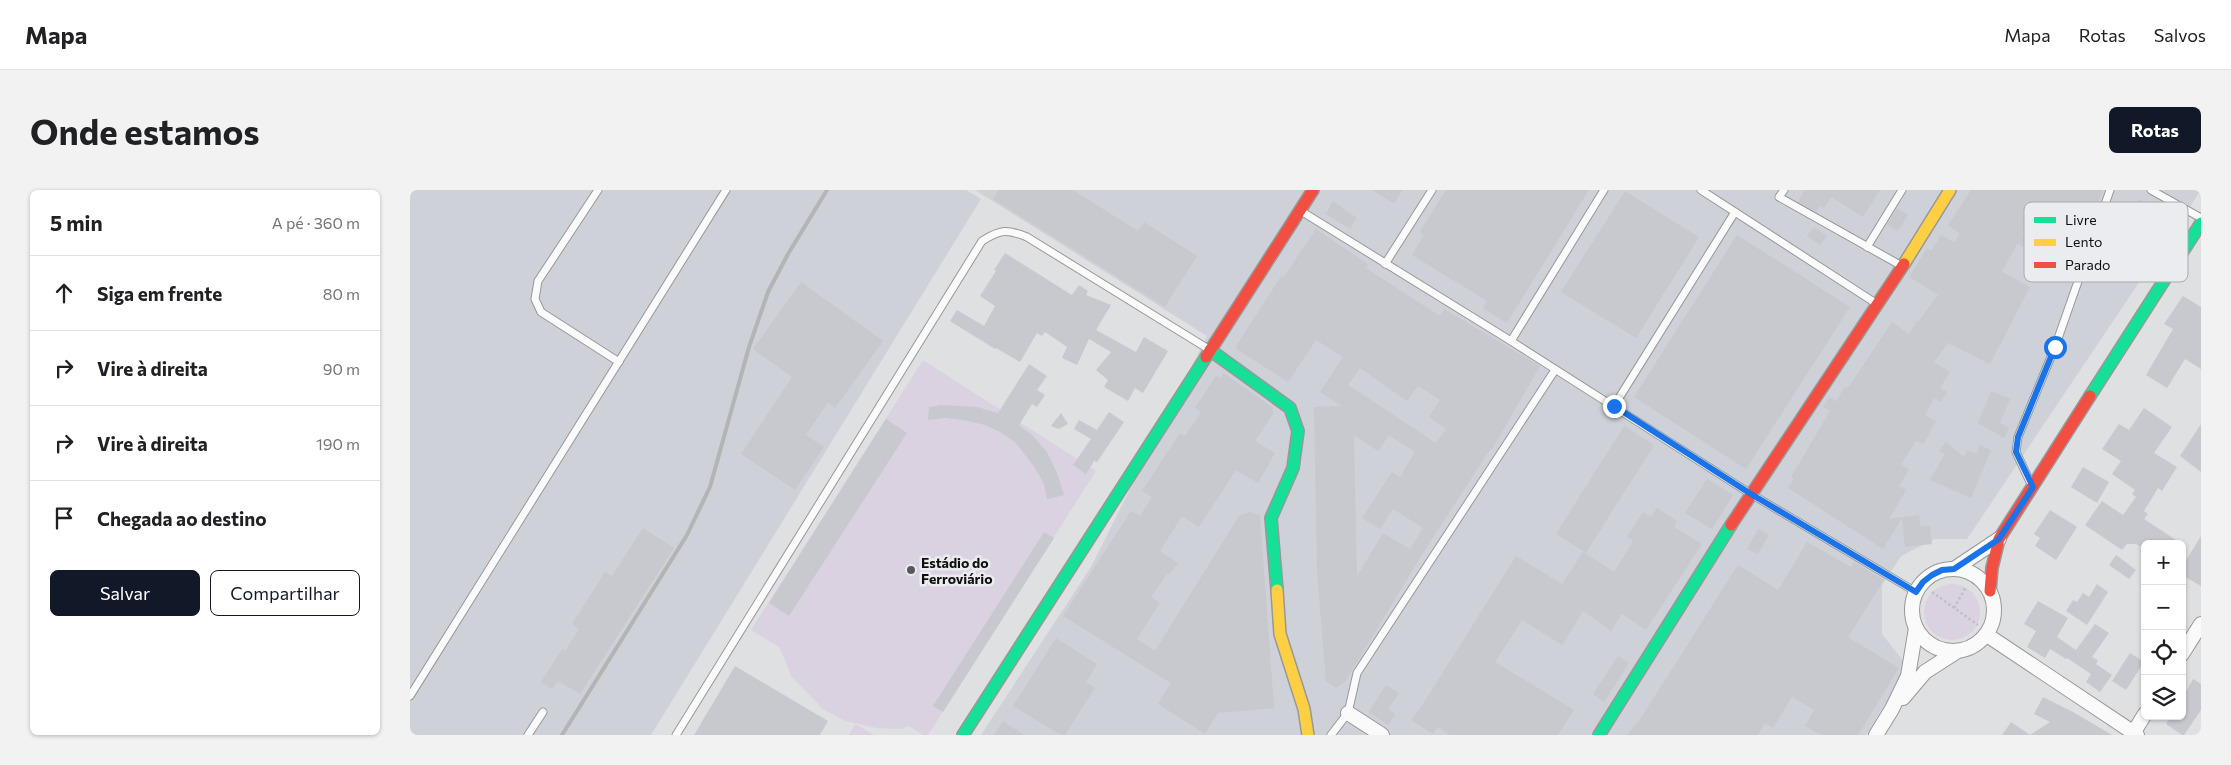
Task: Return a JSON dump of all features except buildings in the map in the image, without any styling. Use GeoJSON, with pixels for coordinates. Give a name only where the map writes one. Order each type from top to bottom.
{"type":"FeatureCollection","features":[{"type":"Feature","properties":{"kind":"street"},"geometry":{"type":"LineString","coordinates":[[963,735],[1313,190]]}},
{"type":"Feature","properties":{"kind":"street"},"geometry":{"type":"LineString","coordinates":[[1599,735],[1751,494],[1878,304],[1950,190]]}},
{"type":"Feature","properties":{"kind":"street"},"geometry":{"type":"LineString","coordinates":[[2188,243],[2201,222]]}},
{"type":"Feature","properties":{"kind":"street"},"geometry":{"type":"LineString","coordinates":[[1990,591],[1992,568],[1999,539],[2163,282]]}},
{"type":"Feature","properties":{"kind":"street"},"geometry":{"type":"LineString","coordinates":[[1210,350],[1290,408],[1298,430],[1293,468],[1271,518],[1280,634],[1304,709],[1308,735]]}},
{"type":"Feature","properties":{"kind":"street"},"geometry":{"type":"LineString","coordinates":[[1954,569],[1999,539]]}},
{"type":"Feature","properties":{"kind":"street"},"geometry":{"type":"LineString","coordinates":[[1892,710],[1925,672],[1956,652],[1973,647],[1982,630],[1992,625],[1995,614],[1994,602],[1990,591],[1975,575],[1965,570],[1942,570],[1923,582],[1916,592],[1912,604],[1912,616],[1916,628],[1923,639],[1932,646],[1944,651],[1956,652]]}},
{"type":"Feature","properties":{"kind":"street"},"geometry":{"type":"LineString","coordinates":[[2186,648],[2201,624]]}},
{"type":"Feature","properties":{"kind":"street"},"geometry":{"type":"LineString","coordinates":[[1876,735],[1892,710],[1908,676],[1916,628]]}},
{"type":"Feature","properties":{"kind":"street"},"geometry":{"type":"LineString","coordinates":[[1982,630],[2134,734],[2142,720]]}},
{"type":"Feature","properties":{"kind":"street"},"geometry":{"type":"LineString","coordinates":[[1348,713],[1382,735]]}},
{"type":"Feature","properties":{"kind":"lane"},"geometry":{"type":"LineString","coordinates":[[598,190],[538,281],[535,299],[541,312],[619,362]]}},
{"type":"Feature","properties":{"kind":"lane"},"geometry":{"type":"LineString","coordinates":[[410,696],[726,190]]}},
{"type":"Feature","properties":{"kind":"lane"},"geometry":{"type":"LineString","coordinates":[[1385,264],[1432,190]]}},
{"type":"Feature","properties":{"kind":"lane"},"geometry":{"type":"LineString","coordinates":[[1511,341],[1604,190]]}},
{"type":"Feature","properties":{"kind":"lane"},"geometry":{"type":"LineString","coordinates":[[1701,190],[1878,304]]}},
{"type":"Feature","properties":{"kind":"lane"},"geometry":{"type":"LineString","coordinates":[[1784,190],[1779,197],[1902,266]]}},
{"type":"Feature","properties":{"kind":"lane"},"geometry":{"type":"LineString","coordinates":[[1867,247],[1902,190]]}},
{"type":"Feature","properties":{"kind":"lane"},"geometry":{"type":"LineString","coordinates":[[2106,202],[2110,190]]}},
{"type":"Feature","properties":{"kind":"lane"},"geometry":{"type":"LineString","coordinates":[[2151,190],[2172,202]]}},
{"type":"Feature","properties":{"kind":"lane"},"geometry":{"type":"LineString","coordinates":[[1300,211],[1511,341],[1751,494],[1916,592]]}},
{"type":"Feature","properties":{"kind":"lane"},"geometry":{"type":"LineString","coordinates":[[2188,211],[2201,218]]}},
{"type":"Feature","properties":{"kind":"lane"},"geometry":{"type":"LineString","coordinates":[[1614,406],[1735,212]]}},
{"type":"Feature","properties":{"kind":"lane"},"geometry":{"type":"LineString","coordinates":[[676,735],[982,241],[996,232],[1012,231],[1027,237],[1210,350]]}},
{"type":"Feature","properties":{"kind":"lane"},"geometry":{"type":"LineString","coordinates":[[2033,487],[2016,452],[2018,437],[2055,347],[2078,282]]}},
{"type":"Feature","properties":{"kind":"lane"},"geometry":{"type":"LineString","coordinates":[[1331,735],[1348,713],[1357,673],[1555,370]]}},
{"type":"Feature","properties":{"kind":"lane"},"geometry":{"type":"LineString","coordinates":[[528,735],[543,712]]}},
{"type":"Feature","properties":{"kind":"path"},"geometry":{"type":"LineString","coordinates":[[1954,608],[1966,587]]}},
{"type":"Feature","properties":{"kind":"path"},"geometry":{"type":"LineString","coordinates":[[1932,592],[1982,630]]}},
{"type":"Feature","properties":{"kind":"shaded area"},"geometry":{"type":"Polygon","coordinates":[[[410,190],[966,190],[981,199],[651,735],[410,735],[410,190]]]}},
{"type":"Feature","properties":{"kind":"shaded area"},"geometry":{"type":"Polygon","coordinates":[[[975,190],[2201,190],[2188,209],[2188,202],[2024,202],[2024,282],[2139,282],[1967,539],[1935,539],[1901,556],[1882,585],[1882,634],[1908,667],[1866,735],[981,735],[1091,567],[1207,336],[975,190]]]}},
{"type":"Feature","properties":{"kind":"shaded area","name":"Estádio do Ferroviário"},"geometry":{"type":"Polygon","coordinates":[[[923,360],[1096,471],[928,735],[923,735],[909,726],[901,729],[876,728],[845,721],[823,709],[792,677],[779,647],[751,630],[923,360]]]}},
{"type":"Feature","properties":{"kind":"shaded area"},"geometry":{"type":"Polygon","coordinates":[[[1946,584],[1958,584],[1972,592],[1980,606],[1978,623],[1972,632],[1958,640],[1946,640],[1936,635],[1929,628],[1924,618],[1924,606],[1929,596],[1936,589],[1946,584]]]}},
{"type":"Feature","properties":{"kind":"shaded area"},"geometry":{"type":"Polygon","coordinates":[[[855,724],[874,735],[849,735],[855,724]]]}},
{"type":"Feature","properties":{"kind":"railway"},"geometry":{"type":"LineString","coordinates":[[562,735],[687,535],[710,487],[749,347],[768,292],[788,254],[827,190]]}},
{"type":"Feature","properties":{"kind":"traffic: fast"},"geometry":{"type":"LineString","coordinates":[[2188,243],[2201,223]]}},
{"type":"Feature","properties":{"kind":"traffic: fast"},"geometry":{"type":"LineString","coordinates":[[2090,396],[2163,282]]}},
{"type":"Feature","properties":{"kind":"traffic: fast"},"geometry":{"type":"LineString","coordinates":[[1210,350],[1290,408],[1298,431],[1293,468],[1271,518],[1277,590]]}},
{"type":"Feature","properties":{"kind":"traffic: fast"},"geometry":{"type":"LineString","coordinates":[[963,735],[1206,357]]}},
{"type":"Feature","properties":{"kind":"traffic: fast"},"geometry":{"type":"LineString","coordinates":[[1599,735],[1731,525]]}},
{"type":"Feature","properties":{"kind":"traffic: slow"},"geometry":{"type":"LineString","coordinates":[[1904,264],[1950,190]]}},
{"type":"Feature","properties":{"kind":"traffic: slow"},"geometry":{"type":"LineString","coordinates":[[1277,590],[1280,634],[1304,709],[1308,735]]}},
{"type":"Feature","properties":{"kind":"traffic: jam"},"geometry":{"type":"LineString","coordinates":[[1206,357],[1313,190]]}},
{"type":"Feature","properties":{"kind":"traffic: jam"},"geometry":{"type":"LineString","coordinates":[[1731,525],[1904,264]]}},
{"type":"Feature","properties":{"kind":"traffic: jam"},"geometry":{"type":"LineString","coordinates":[[1990,591],[1992,568],[1999,539],[2090,396]]}},
{"type":"Feature","properties":{"kind":"place","name":"Estádio do Ferroviário"},"geometry":{"type":"Point","coordinates":[911,570]}},
{"type":"Feature","properties":{"kind":"route"},"geometry":{"type":"LineString","coordinates":[[1614,406],[1751,494],[1916,592],[1923,582],[1932,575],[1942,570],[1954,569],[1999,539],[2033,487],[2023,470],[2016,452],[2018,437],[2055,347]]}}]}
